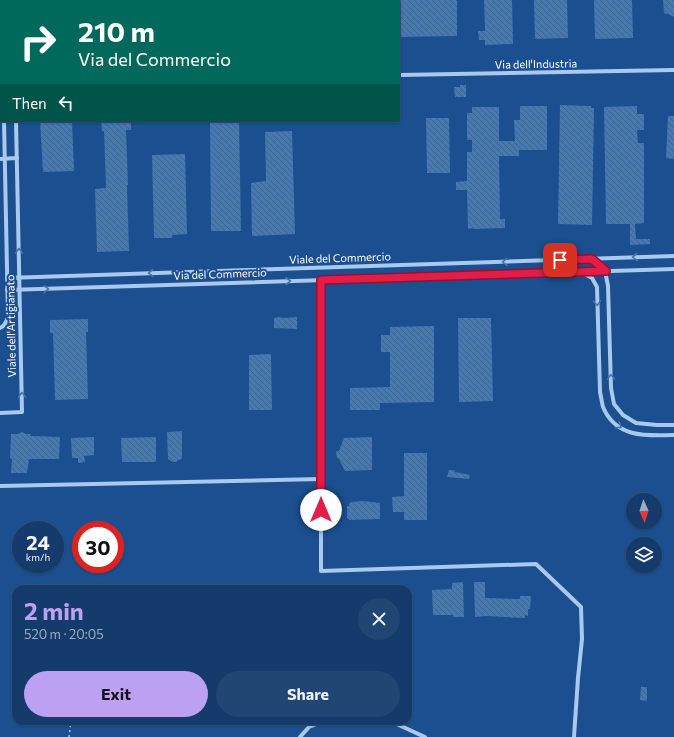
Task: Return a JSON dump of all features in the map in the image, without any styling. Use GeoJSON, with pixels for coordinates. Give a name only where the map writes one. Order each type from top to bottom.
{"type":"FeatureCollection","features":[{"type":"Feature","properties":{"kind":"street","name":"Via dell'Industria"},"geometry":{"type":"LineString","coordinates":[[400,75],[674,70]]}},
{"type":"Feature","properties":{"kind":"street","name":"Viale dell'Artigianato"},"geometry":{"type":"LineString","coordinates":[[0,328],[6,323],[8,317],[2,159],[4,122]]}},
{"type":"Feature","properties":{"kind":"street","name":"Viale dell'Artigianato"},"geometry":{"type":"LineString","coordinates":[[0,413],[22,412],[16,122]]}},
{"type":"Feature","properties":{"kind":"street"},"geometry":{"type":"LineString","coordinates":[[2,159],[17,158]]}},
{"type":"Feature","properties":{"kind":"street","name":"Viale del Commercio"},"geometry":{"type":"LineString","coordinates":[[7,278],[674,256]]}},
{"type":"Feature","properties":{"kind":"street"},"geometry":{"type":"LineString","coordinates":[[592,259],[606,271],[608,286],[611,388],[614,404],[623,415],[636,423],[674,425]]}},
{"type":"Feature","properties":{"kind":"street","name":"Via del Commercio"},"geometry":{"type":"LineString","coordinates":[[7,290],[674,269]]}},
{"type":"Feature","properties":{"kind":"street"},"geometry":{"type":"LineString","coordinates":[[581,272],[592,278],[597,287],[600,392],[604,407],[612,422],[627,432],[641,435],[674,435]]}},
{"type":"Feature","properties":{"kind":"street"},"geometry":{"type":"LineString","coordinates":[[321,280],[322,571],[536,564],[581,607],[582,639],[574,737]]}},
{"type":"Feature","properties":{"kind":"street"},"geometry":{"type":"LineString","coordinates":[[0,486],[321,479]]}},
{"type":"Feature","properties":{"kind":"street"},"geometry":{"type":"LineString","coordinates":[[300,737],[309,727],[314,725]]}},
{"type":"Feature","properties":{"kind":"street"},"geometry":{"type":"LineString","coordinates":[[399,725],[425,737]]}},
{"type":"Feature","properties":{"kind":"path"},"geometry":{"type":"LineString","coordinates":[[69,737],[70,725]]}},
{"type":"Feature","properties":{"kind":"building"},"geometry":{"type":"Polygon","coordinates":[[[400,0],[457,0],[457,36],[400,37],[400,0]]]}},
{"type":"Feature","properties":{"kind":"building"},"geometry":{"type":"Polygon","coordinates":[[[484,0],[512,0],[513,44],[485,45],[485,40],[479,40],[478,31],[485,31],[484,0]]]}},
{"type":"Feature","properties":{"kind":"building"},"geometry":{"type":"Polygon","coordinates":[[[534,0],[567,0],[568,38],[535,39],[534,0]]]}},
{"type":"Feature","properties":{"kind":"building"},"geometry":{"type":"Polygon","coordinates":[[[594,0],[632,0],[633,38],[595,39],[594,0]]]}},
{"type":"Feature","properties":{"kind":"building"},"geometry":{"type":"Polygon","coordinates":[[[663,0],[674,0],[674,17],[665,14],[663,0]]]}},
{"type":"Feature","properties":{"kind":"building"},"geometry":{"type":"Polygon","coordinates":[[[460,85],[466,85],[466,97],[455,97],[454,87],[460,87],[460,85]]]}},
{"type":"Feature","properties":{"kind":"building"},"geometry":{"type":"Polygon","coordinates":[[[560,105],[591,106],[591,108],[594,108],[592,225],[558,224],[560,105]]]}},
{"type":"Feature","properties":{"kind":"building"},"geometry":{"type":"Polygon","coordinates":[[[520,106],[547,106],[547,150],[519,150],[519,156],[499,156],[500,219],[505,219],[505,228],[468,229],[467,190],[456,190],[456,182],[467,181],[467,152],[472,152],[472,140],[467,140],[467,113],[472,113],[472,107],[499,107],[499,141],[515,141],[514,120],[520,120],[520,106]]]}},
{"type":"Feature","properties":{"kind":"building"},"geometry":{"type":"Polygon","coordinates":[[[637,106],[637,114],[644,114],[644,130],[637,130],[638,143],[644,143],[644,223],[635,224],[636,239],[650,239],[650,244],[630,245],[630,224],[606,224],[604,107],[637,106]]]}},
{"type":"Feature","properties":{"kind":"building"},"geometry":{"type":"Polygon","coordinates":[[[668,116],[674,116],[674,159],[666,158],[668,116]]]}},
{"type":"Feature","properties":{"kind":"building"},"geometry":{"type":"Polygon","coordinates":[[[426,118],[449,118],[450,173],[427,173],[426,118]]]}},
{"type":"Feature","properties":{"kind":"building"},"geometry":{"type":"Polygon","coordinates":[[[40,122],[72,122],[74,171],[43,172],[40,122]]]}},
{"type":"Feature","properties":{"kind":"building"},"geometry":{"type":"Polygon","coordinates":[[[101,122],[131,122],[131,130],[126,130],[129,251],[97,252],[95,189],[106,188],[104,131],[102,131],[101,122]]]}},
{"type":"Feature","properties":{"kind":"building"},"geometry":{"type":"Polygon","coordinates":[[[210,122],[239,122],[241,231],[211,231],[210,122]]]}},
{"type":"Feature","properties":{"kind":"building"},"geometry":{"type":"Polygon","coordinates":[[[292,131],[295,234],[252,236],[251,183],[266,181],[265,132],[292,131]]]}},
{"type":"Feature","properties":{"kind":"building"},"geometry":{"type":"Polygon","coordinates":[[[185,154],[187,234],[172,235],[172,238],[154,238],[152,155],[185,154]]]}},
{"type":"Feature","properties":{"kind":"building"},"geometry":{"type":"Polygon","coordinates":[[[297,317],[297,329],[274,328],[274,318],[297,317]]]}},
{"type":"Feature","properties":{"kind":"building"},"geometry":{"type":"Polygon","coordinates":[[[458,318],[491,318],[493,401],[459,402],[458,318]]]}},
{"type":"Feature","properties":{"kind":"building"},"geometry":{"type":"Polygon","coordinates":[[[88,319],[88,332],[86,332],[88,399],[55,400],[53,333],[50,333],[50,320],[88,319]]]}},
{"type":"Feature","properties":{"kind":"building"},"geometry":{"type":"Polygon","coordinates":[[[434,326],[434,402],[380,403],[380,410],[350,410],[350,388],[390,387],[390,352],[381,352],[381,335],[390,335],[390,327],[434,326]]]}},
{"type":"Feature","properties":{"kind":"building"},"geometry":{"type":"Polygon","coordinates":[[[271,354],[272,410],[249,410],[249,355],[271,354]]]}},
{"type":"Feature","properties":{"kind":"building"},"geometry":{"type":"Polygon","coordinates":[[[182,431],[182,459],[173,462],[168,459],[167,432],[182,431]]]}},
{"type":"Feature","properties":{"kind":"building"},"geometry":{"type":"Polygon","coordinates":[[[22,432],[31,434],[30,436],[60,437],[59,459],[29,459],[27,473],[11,473],[11,434],[18,434],[22,432]]]}},
{"type":"Feature","properties":{"kind":"building"},"geometry":{"type":"Polygon","coordinates":[[[94,437],[94,455],[84,456],[85,462],[78,463],[78,458],[72,458],[71,438],[94,437]]]}},
{"type":"Feature","properties":{"kind":"building"},"geometry":{"type":"Polygon","coordinates":[[[156,437],[156,462],[122,462],[121,438],[156,437]]]}},
{"type":"Feature","properties":{"kind":"building"},"geometry":{"type":"Polygon","coordinates":[[[372,437],[372,470],[345,471],[337,458],[336,451],[339,451],[344,438],[372,437]]]}},
{"type":"Feature","properties":{"kind":"building"},"geometry":{"type":"Polygon","coordinates":[[[404,453],[427,453],[427,520],[404,520],[404,512],[393,512],[392,497],[404,496],[404,453]]]}},
{"type":"Feature","properties":{"kind":"building"},"geometry":{"type":"Polygon","coordinates":[[[449,470],[470,475],[469,479],[447,477],[449,470]]]}},
{"type":"Feature","properties":{"kind":"building"},"geometry":{"type":"Polygon","coordinates":[[[363,501],[380,503],[380,519],[349,520],[347,518],[347,506],[349,506],[351,502],[363,501]]]}},
{"type":"Feature","properties":{"kind":"building"},"geometry":{"type":"Polygon","coordinates":[[[463,582],[464,617],[453,617],[453,615],[433,615],[432,590],[452,589],[452,583],[463,582]]]}},
{"type":"Feature","properties":{"kind":"building"},"geometry":{"type":"Polygon","coordinates":[[[474,582],[485,582],[485,598],[520,599],[520,596],[531,596],[528,616],[525,615],[525,618],[486,616],[475,617],[474,582]]]}},
{"type":"Feature","properties":{"kind":"building"},"geometry":{"type":"Polygon","coordinates":[[[641,687],[647,687],[647,701],[640,700],[641,687]]]}},
{"type":"Feature","properties":{"kind":"route"},"geometry":{"type":"LineString","coordinates":[[321,510],[321,280],[606,271],[592,259],[560,260]]}}]}
